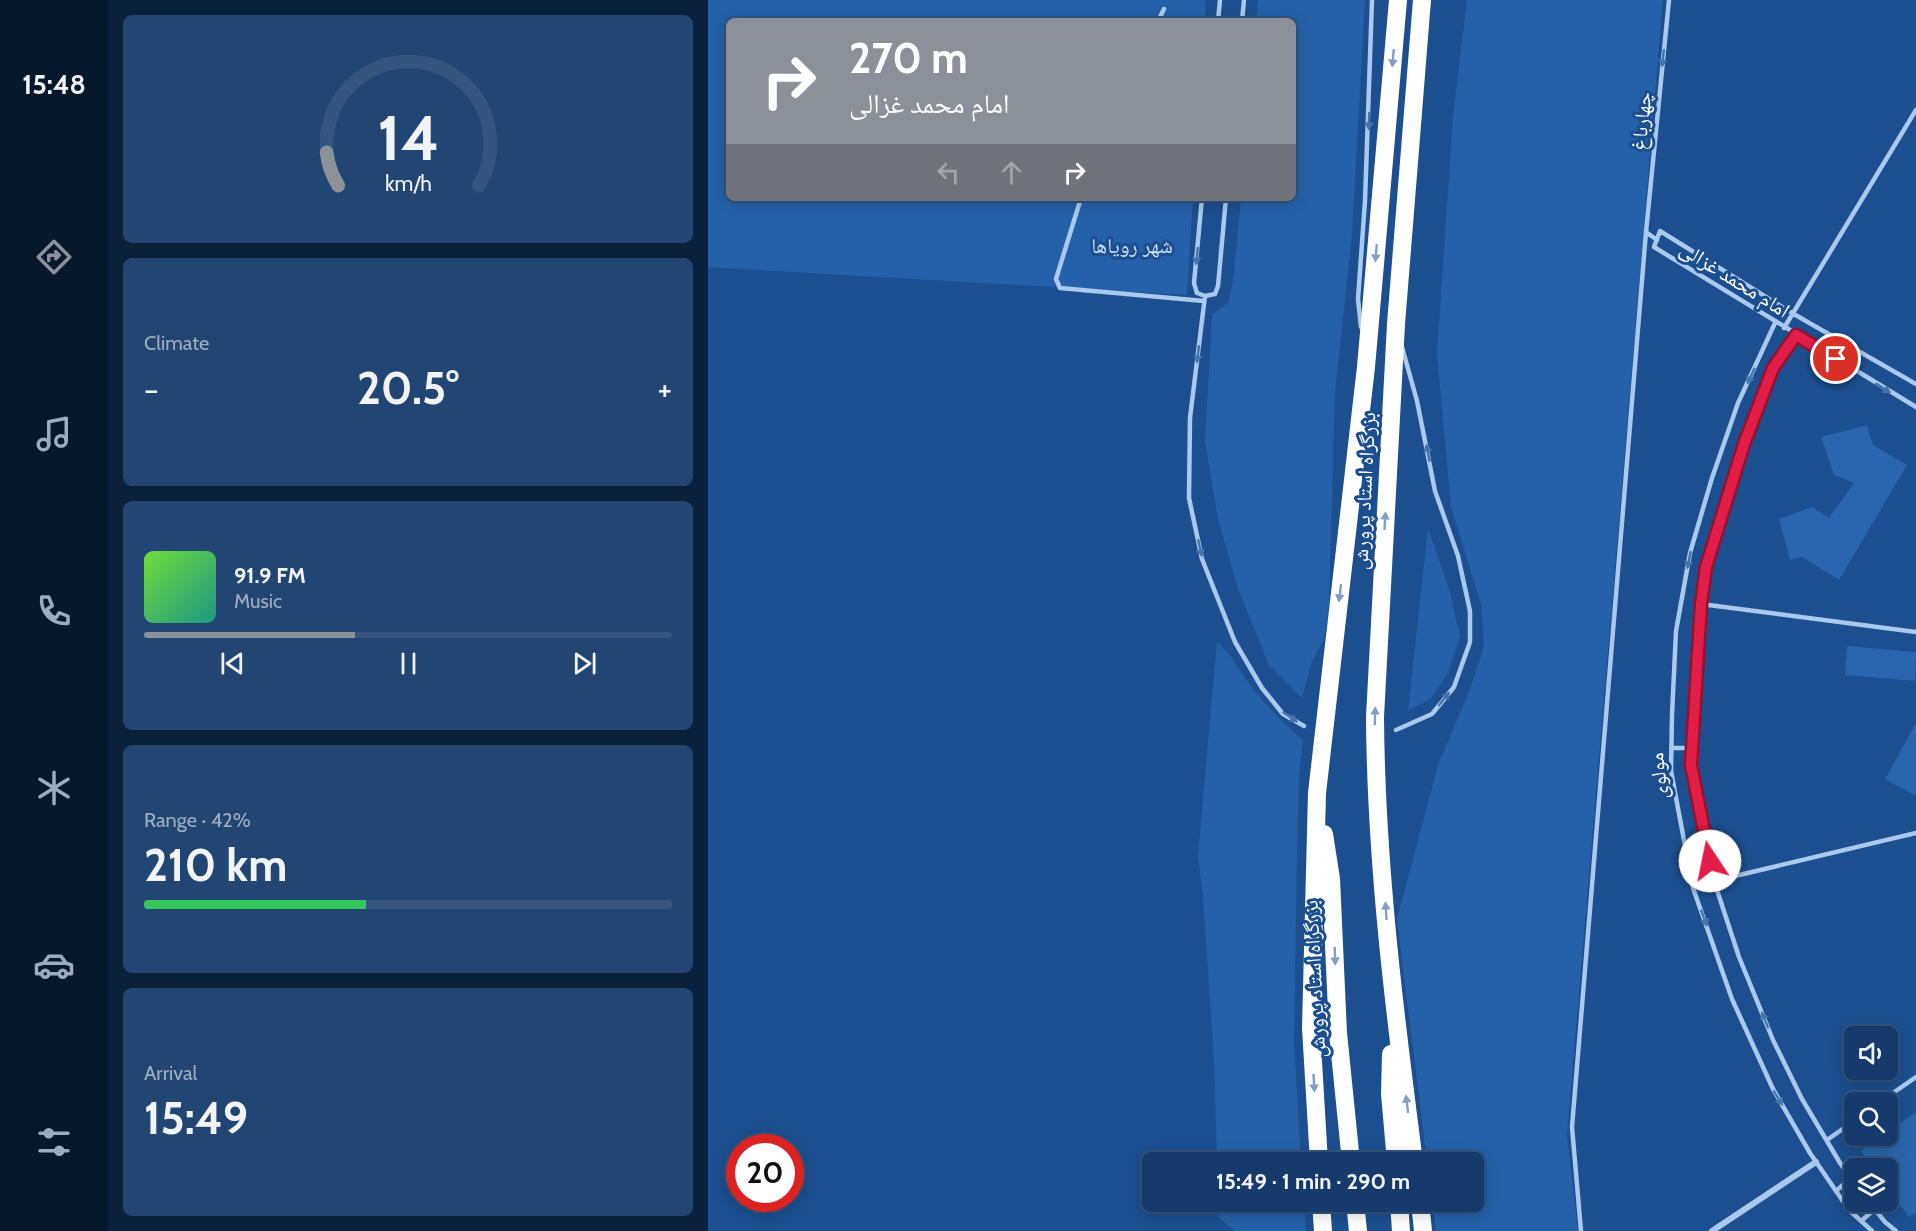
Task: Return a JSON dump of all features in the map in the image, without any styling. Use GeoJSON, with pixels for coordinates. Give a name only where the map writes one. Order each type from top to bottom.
{"type":"FeatureCollection","features":[{"type":"Feature","properties":{"kind":"highway","name":"بزرگراه استاد پرورش"},"geometry":{"type":"LineString","coordinates":[[1318,1152],[1311,1028],[1317,793],[1366,367],[1398,0]]}},
{"type":"Feature","properties":{"kind":"highway","name":"بزرگراه استاد پرورش"},"geometry":{"type":"LineString","coordinates":[[1413,1152],[1391,985],[1374,717],[1396,324],[1422,0]]}},
{"type":"Feature","properties":{"kind":"highway","name":"بزرگراه استاد پرورش"},"geometry":{"type":"LineString","coordinates":[[1317,793],[1331,879],[1338,1033],[1350,1152]]}},
{"type":"Feature","properties":{"kind":"highway","name":"بزرگراه استاد پرورش"},"geometry":{"type":"LineString","coordinates":[[1391,985],[1390,1094],[1395,1152]]}},
{"type":"Feature","properties":{"kind":"highway"},"geometry":{"type":"LineString","coordinates":[[1322,1212],[1323,1231]]}},
{"type":"Feature","properties":{"kind":"highway"},"geometry":{"type":"LineString","coordinates":[[1356,1212],[1358,1231]]}},
{"type":"Feature","properties":{"kind":"highway"},"geometry":{"type":"LineString","coordinates":[[1400,1212],[1401,1231]]}},
{"type":"Feature","properties":{"kind":"highway"},"geometry":{"type":"LineString","coordinates":[[1421,1212],[1423,1231]]}},
{"type":"Feature","properties":{"kind":"street"},"geometry":{"type":"LineString","coordinates":[[1712,1231],[1816,1162]]}},
{"type":"Feature","properties":{"kind":"lane"},"geometry":{"type":"LineString","coordinates":[[1218,18],[1220,0]]}},
{"type":"Feature","properties":{"kind":"lane"},"geometry":{"type":"LineString","coordinates":[[1242,18],[1244,0]]}},
{"type":"Feature","properties":{"kind":"lane"},"geometry":{"type":"LineString","coordinates":[[1366,367],[1358,299],[1366,190],[1372,0]]}},
{"type":"Feature","properties":{"kind":"lane","name":"چهارباغ"},"geometry":{"type":"LineString","coordinates":[[1581,1231],[1572,1127],[1647,232],[1669,0]]}},
{"type":"Feature","properties":{"kind":"lane"},"geometry":{"type":"LineString","coordinates":[[1160,18],[1164,9]]}},
{"type":"Feature","properties":{"kind":"lane"},"geometry":{"type":"LineString","coordinates":[[1784,328],[1916,110]]}},
{"type":"Feature","properties":{"kind":"lane"},"geometry":{"type":"LineString","coordinates":[[1080,201],[1056,279],[1060,288],[1204,299],[1215,294],[1218,286],[1226,201]]}},
{"type":"Feature","properties":{"kind":"lane"},"geometry":{"type":"LineString","coordinates":[[1202,201],[1194,283],[1197,293],[1204,299]]}},
{"type":"Feature","properties":{"kind":"lane","name":"امام محمد غزالی"},"geometry":{"type":"LineString","coordinates":[[1916,384],[1792,313],[1660,231],[1654,247],[1916,407]]}},
{"type":"Feature","properties":{"kind":"lane"},"geometry":{"type":"LineString","coordinates":[[1647,232],[1657,240]]}},
{"type":"Feature","properties":{"kind":"lane"},"geometry":{"type":"LineString","coordinates":[[1204,299],[1190,418],[1189,498],[1202,559],[1235,642],[1262,688],[1283,714],[1304,726]]}},
{"type":"Feature","properties":{"kind":"lane","name":"مولوی"},"geometry":{"type":"LineString","coordinates":[[1775,323],[1738,403],[1712,478],[1690,553],[1676,631],[1671,771],[1693,888],[1732,999],[1773,1089],[1816,1162],[1849,1210],[1872,1231]]}},
{"type":"Feature","properties":{"kind":"lane"},"geometry":{"type":"LineString","coordinates":[[1396,324],[1417,401],[1436,491],[1458,556],[1470,611],[1470,642],[1454,687],[1432,714],[1396,730]]}},
{"type":"Feature","properties":{"kind":"lane","name":"مولوی"},"geometry":{"type":"LineString","coordinates":[[1796,335],[1773,368],[1744,444],[1706,567],[1701,604],[1691,765],[1714,881],[1739,957],[1773,1040],[1803,1099],[1844,1166]]}},
{"type":"Feature","properties":{"kind":"lane"},"geometry":{"type":"LineString","coordinates":[[1701,604],[1916,632]]}},
{"type":"Feature","properties":{"kind":"lane"},"geometry":{"type":"LineString","coordinates":[[1671,748],[1692,748]]}},
{"type":"Feature","properties":{"kind":"lane"},"geometry":{"type":"LineString","coordinates":[[1714,881],[1916,833]]}},
{"type":"Feature","properties":{"kind":"lane"},"geometry":{"type":"LineString","coordinates":[[1689,866],[1710,861]]}},
{"type":"Feature","properties":{"kind":"lane"},"geometry":{"type":"LineString","coordinates":[[1894,1092],[1916,1077]]}},
{"type":"Feature","properties":{"kind":"lane"},"geometry":{"type":"LineString","coordinates":[[1827,1140],[1844,1128]]}},
{"type":"Feature","properties":{"kind":"lane"},"geometry":{"type":"LineString","coordinates":[[1836,1191],[1844,1186]]}},
{"type":"Feature","properties":{"kind":"lane"},"geometry":{"type":"LineString","coordinates":[[1861,1221],[1872,1212]]}},
{"type":"Feature","properties":{"kind":"lane"},"geometry":{"type":"LineString","coordinates":[[1877,1212],[1896,1231]]}},
{"type":"Feature","properties":{"kind":"green space","name":"شهر رویاها"},"geometry":{"type":"Polygon","coordinates":[[[708,0],[1206,0],[1205,18],[726,18],[726,201],[1193,201],[1187,295],[708,267],[708,0]]]}},
{"type":"Feature","properties":{"kind":"green space"},"geometry":{"type":"Polygon","coordinates":[[[1258,0],[1365,0],[1352,235],[1335,392],[1329,605],[1324,640],[1312,661],[1302,698],[1269,665],[1238,589],[1218,519],[1205,441],[1212,315],[1228,303],[1233,282],[1241,201],[1296,201],[1296,18],[1256,18],[1258,0]]]}},
{"type":"Feature","properties":{"kind":"green space"},"geometry":{"type":"Polygon","coordinates":[[[1467,0],[1663,0],[1567,1135],[1578,1231],[1436,1231],[1433,1212],[1484,1212],[1484,1152],[1426,1152],[1397,919],[1438,765],[1470,689],[1484,646],[1481,604],[1451,507],[1437,354],[1453,116],[1467,0]]]}},
{"type":"Feature","properties":{"kind":"green space"},"geometry":{"type":"Polygon","coordinates":[[[1428,528],[1450,592],[1460,637],[1448,673],[1430,699],[1408,711],[1428,528]]]}},
{"type":"Feature","properties":{"kind":"green space"},"geometry":{"type":"Polygon","coordinates":[[[1217,642],[1228,653],[1265,704],[1303,740],[1299,777],[1294,1042],[1300,1152],[1217,1152],[1214,1060],[1198,855],[1217,642]]]}},
{"type":"Feature","properties":{"kind":"green space"},"geometry":{"type":"Polygon","coordinates":[[[1218,1212],[1305,1212],[1306,1231],[1235,1231],[1218,1217],[1218,1212]]]}},
{"type":"Feature","properties":{"kind":"building"},"geometry":{"type":"Polygon","coordinates":[[[1867,425],[1873,445],[1907,465],[1839,580],[1802,557],[1790,560],[1779,519],[1812,507],[1829,518],[1854,483],[1834,475],[1821,437],[1867,425]]]}},
{"type":"Feature","properties":{"kind":"building"},"geometry":{"type":"Polygon","coordinates":[[[1847,646],[1916,652],[1915,681],[1845,675],[1847,646]]]}},
{"type":"Feature","properties":{"kind":"building"},"geometry":{"type":"Polygon","coordinates":[[[1916,723],[1916,796],[1885,779],[1916,723]]]}},
{"type":"Feature","properties":{"kind":"building"},"geometry":{"type":"Polygon","coordinates":[[[1916,1112],[1916,1212],[1909,1217],[1898,1202],[1898,1158],[1866,1158],[1861,1151],[1868,1146],[1898,1146],[1898,1124],[1916,1112]]]}},
{"type":"Feature","properties":{"kind":"route"},"geometry":{"type":"LineString","coordinates":[[1710,861],[1691,765],[1701,604],[1706,567],[1744,444],[1773,368],[1796,335],[1836,359]]}}]}
